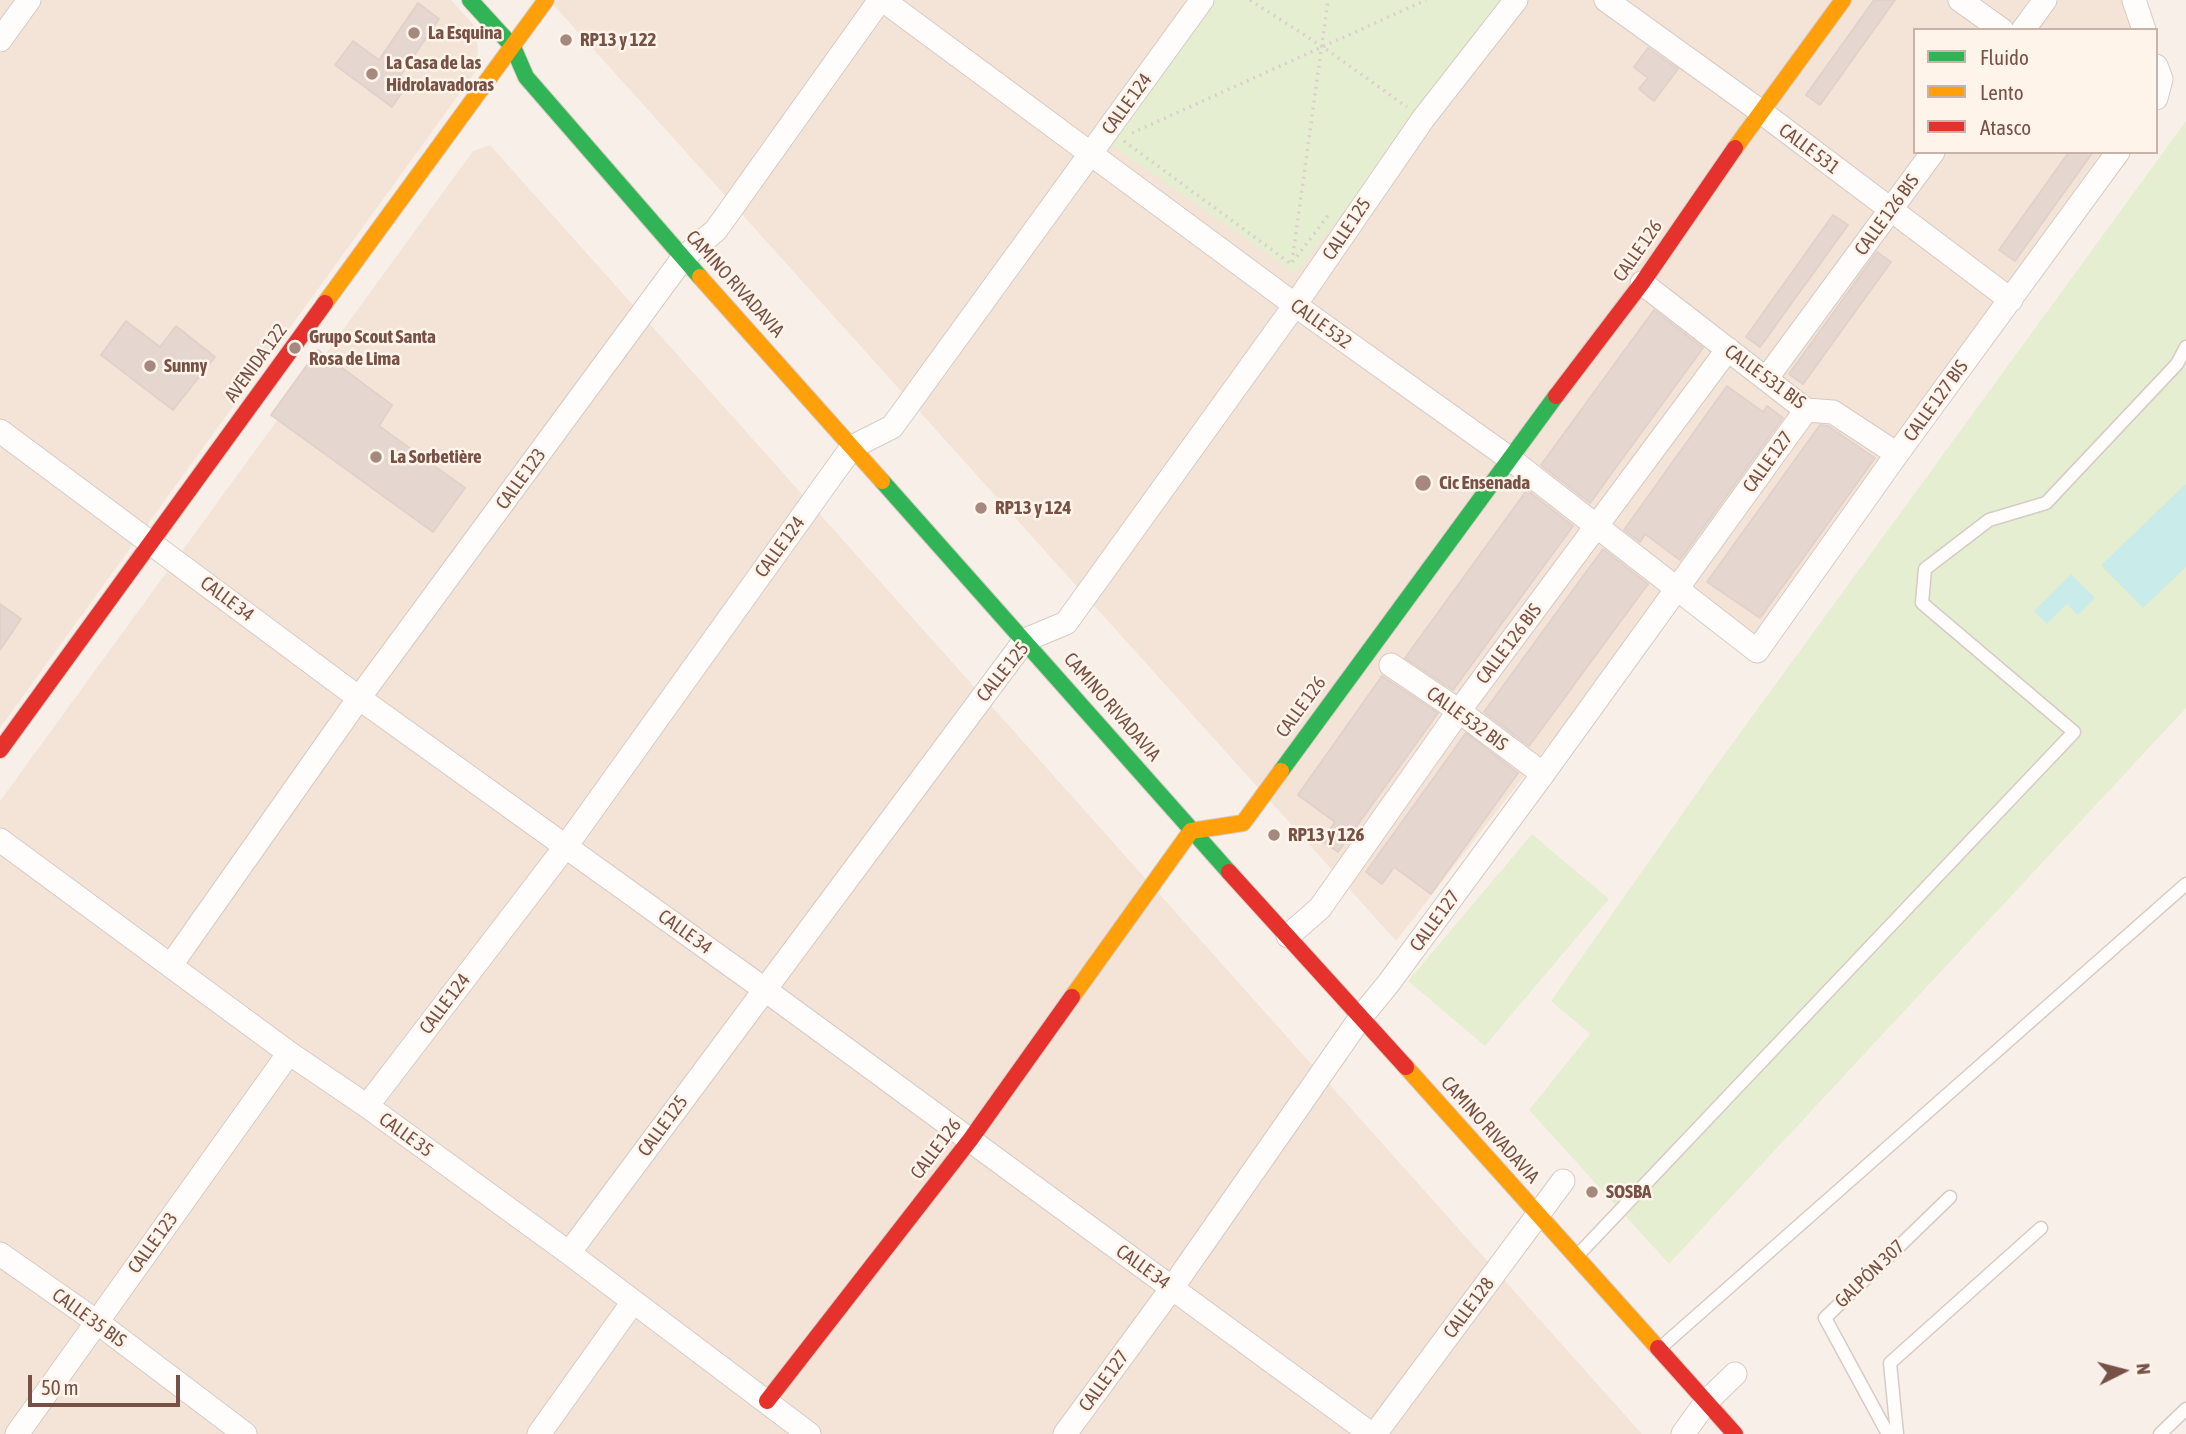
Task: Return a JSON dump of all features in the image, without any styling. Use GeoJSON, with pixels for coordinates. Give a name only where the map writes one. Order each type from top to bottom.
{"type":"FeatureCollection","features":[{"type":"Feature","properties":{"kind":"main road","name":"CAMINO RIVADAVIA"},"geometry":{"type":"LineString","coordinates":[[470,0],[513,47],[526,77],[683,258],[1025,640],[1191,831],[1735,1434]]}},
{"type":"Feature","properties":{"kind":"main road","name":"AVENIDA 122"},"geometry":{"type":"LineString","coordinates":[[0,750],[546,0]]}},
{"type":"Feature","properties":{"kind":"main road","name":"CALLE 126"},"geometry":{"type":"LineString","coordinates":[[766,1401],[970,1140],[1191,831],[1243,823],[1508,458],[1642,283],[1760,111],[1843,0]]}},
{"type":"Feature","properties":{"kind":"street"},"geometry":{"type":"LineString","coordinates":[[0,40],[29,0]]}},
{"type":"Feature","properties":{"kind":"street","name":"CALLE 532"},"geometry":{"type":"LineString","coordinates":[[881,0],[1508,458],[1757,651]]}},
{"type":"Feature","properties":{"kind":"street","name":"CALLE 123"},"geometry":{"type":"LineString","coordinates":[[171,965],[359,698],[683,258],[716,230],[881,0]]}},
{"type":"Feature","properties":{"kind":"street","name":"CALLE 124"},"geometry":{"type":"LineString","coordinates":[[367,1106],[566,846],[852,447],[892,427],[1202,0]]}},
{"type":"Feature","properties":{"kind":"street","name":"CALLE 125"},"geometry":{"type":"LineString","coordinates":[[569,1253],[1025,640],[1066,622],[1295,305],[1423,118],[1516,0]]}},
{"type":"Feature","properties":{"kind":"street","name":"CALLE 531"},"geometry":{"type":"LineString","coordinates":[[1606,0],[1760,111],[2011,300]]}},
{"type":"Feature","properties":{"kind":"street"},"geometry":{"type":"LineString","coordinates":[[1959,0],[1999,28]]}},
{"type":"Feature","properties":{"kind":"street"},"geometry":{"type":"LineString","coordinates":[[2024,28],[2045,0]]}},
{"type":"Feature","properties":{"kind":"street"},"geometry":{"type":"LineString","coordinates":[[2134,0],[2143,28]]}},
{"type":"Feature","properties":{"kind":"street","name":"CALLE 126 BIS"},"geometry":{"type":"LineString","coordinates":[[1766,379],[1932,154]]}},
{"type":"Feature","properties":{"kind":"street","name":"CALLE 127 BIS"},"geometry":{"type":"LineString","coordinates":[[1757,651],[2117,154]]}},
{"type":"Feature","properties":{"kind":"street","name":"CALLE 531 BIS"},"geometry":{"type":"LineString","coordinates":[[1642,283],[1806,410],[1833,412],[1897,454]]}},
{"type":"Feature","properties":{"kind":"street","name":"CALLE 126 BIS"},"geometry":{"type":"LineString","coordinates":[[1288,936],[1320,908],[1459,711],[1728,349]]}},
{"type":"Feature","properties":{"kind":"street","name":"CALLE 127"},"geometry":{"type":"LineString","coordinates":[[1065,1434],[1172,1288],[1361,1017],[1543,774],[1806,410]]}},
{"type":"Feature","properties":{"kind":"street","name":"CALLE 34"},"geometry":{"type":"LineString","coordinates":[[0,431],[359,698],[764,989],[1373,1434]]}},
{"type":"Feature","properties":{"kind":"street","name":"CALLE 532 BIS"},"geometry":{"type":"LineString","coordinates":[[1391,665],[1459,711],[1543,774]]}},
{"type":"Feature","properties":{"kind":"street","name":"CALLE 35"},"geometry":{"type":"LineString","coordinates":[[0,840],[289,1053],[367,1106],[569,1253],[809,1434]]}},
{"type":"Feature","properties":{"kind":"street","name":"CALLE 123"},"geometry":{"type":"LineString","coordinates":[[17,1434],[289,1053]]}},
{"type":"Feature","properties":{"kind":"street","name":"CALLE 128"},"geometry":{"type":"LineString","coordinates":[[1373,1434],[1563,1181]]}},
{"type":"Feature","properties":{"kind":"street","name":"CALLE 35 BIS"},"geometry":{"type":"LineString","coordinates":[[0,1254],[97,1322],[245,1434]]}},
{"type":"Feature","properties":{"kind":"street"},"geometry":{"type":"LineString","coordinates":[[538,1434],[633,1303]]}},
{"type":"Feature","properties":{"kind":"street"},"geometry":{"type":"LineString","coordinates":[[1683,1434],[1706,1402],[1735,1374]]}},
{"type":"Feature","properties":{"kind":"lane"},"geometry":{"type":"LineString","coordinates":[[1576,1257],[2074,732],[1922,603],[1925,569],[1989,520],[2046,503],[2177,364],[2186,347]]}},
{"type":"Feature","properties":{"kind":"lane"},"geometry":{"type":"LineString","coordinates":[[1659,1349],[2186,884]]}},
{"type":"Feature","properties":{"kind":"lane","name":"GALPÓN 307"},"geometry":{"type":"LineString","coordinates":[[1888,1434],[1825,1318],[1950,1197]]}},
{"type":"Feature","properties":{"kind":"lane"},"geometry":{"type":"LineString","coordinates":[[1897,1434],[1890,1363],[2041,1228]]}},
{"type":"Feature","properties":{"kind":"lane"},"geometry":{"type":"LineString","coordinates":[[2160,1434],[2186,1409]]}},
{"type":"Feature","properties":{"kind":"path"},"geometry":{"type":"LineString","coordinates":[[1250,0],[1323,47],[1423,118]]}},
{"type":"Feature","properties":{"kind":"path"},"geometry":{"type":"LineString","coordinates":[[1295,305],[1295,273],[1292,264],[1328,0]]}},
{"type":"Feature","properties":{"kind":"path"},"geometry":{"type":"LineString","coordinates":[[1292,264],[1121,139],[1426,0]]}},
{"type":"Feature","properties":{"kind":"path"},"geometry":{"type":"LineString","coordinates":[[1292,264],[1333,209]]}},
{"type":"Feature","properties":{"kind":"shaded area"},"geometry":{"type":"Polygon","coordinates":[[[0,0],[451,0],[474,25],[478,48],[476,71],[0,728],[0,0]]]}},
{"type":"Feature","properties":{"kind":"shaded area"},"geometry":{"type":"Polygon","coordinates":[[[549,0],[2127,0],[2136,28],[1913,28],[1913,154],[2101,154],[1753,636],[1677,579],[1396,941],[549,0]]]}},
{"type":"Feature","properties":{"kind":"shaded area"},"geometry":{"type":"Polygon","coordinates":[[[490,145],[1642,1434],[0,1434],[0,801],[473,151],[490,145]]]}},
{"type":"Feature","properties":{"kind":"green space"},"geometry":{"type":"Polygon","coordinates":[[[1211,0],[1511,0],[1295,273],[1107,142],[1211,0]]]}},
{"type":"Feature","properties":{"kind":"green space"},"geometry":{"type":"Polygon","coordinates":[[[2186,121],[2186,708],[1669,1264],[1529,1110],[1590,1034],[1551,1001],[1713,770],[2186,121]]]}},
{"type":"Feature","properties":{"kind":"green space"},"geometry":{"type":"Polygon","coordinates":[[[1532,834],[1609,899],[1485,1046],[1408,981],[1532,834]]]}},
{"type":"Feature","properties":{"kind":"water"},"geometry":{"type":"Polygon","coordinates":[[[2186,484],[2186,567],[2143,608],[2101,565],[2186,484]]]}},
{"type":"Feature","properties":{"kind":"water"},"geometry":{"type":"Polygon","coordinates":[[[2071,574],[2095,598],[2078,615],[2067,604],[2047,624],[2034,611],[2071,574]]]}},
{"type":"Feature","properties":{"kind":"building"},"geometry":{"type":"Polygon","coordinates":[[[1874,0],[1895,0],[1820,105],[1806,95],[1874,0]]]}},
{"type":"Feature","properties":{"kind":"building"},"geometry":{"type":"Polygon","coordinates":[[[418,3],[439,19],[400,76],[409,82],[392,107],[335,65],[353,41],[379,60],[418,3]]]}},
{"type":"Feature","properties":{"kind":"building"},"geometry":{"type":"Polygon","coordinates":[[[1648,48],[1678,69],[1654,101],[1639,89],[1648,78],[1634,67],[1648,48]]]}},
{"type":"Feature","properties":{"kind":"building"},"geometry":{"type":"Polygon","coordinates":[[[2068,154],[2092,154],[2015,261],[1999,250],[2068,154]]]}},
{"type":"Feature","properties":{"kind":"building"},"geometry":{"type":"Polygon","coordinates":[[[1833,215],[1848,225],[1760,347],[1746,337],[1833,215]]]}},
{"type":"Feature","properties":{"kind":"building"},"geometry":{"type":"Polygon","coordinates":[[[1877,252],[1891,262],[1803,384],[1789,374],[1877,252]]]}},
{"type":"Feature","properties":{"kind":"building"},"geometry":{"type":"Polygon","coordinates":[[[1654,310],[1703,348],[1590,503],[1541,465],[1654,310]]]}},
{"type":"Feature","properties":{"kind":"building","name":"Sunny"},"geometry":{"type":"Polygon","coordinates":[[[126,321],[160,347],[176,326],[215,357],[173,410],[101,355],[126,321]]]}},
{"type":"Feature","properties":{"kind":"building","name":"La Sorbetière"},"geometry":{"type":"Polygon","coordinates":[[[318,350],[392,405],[379,426],[465,488],[433,532],[271,415],[318,350]]]}},
{"type":"Feature","properties":{"kind":"building"},"geometry":{"type":"Polygon","coordinates":[[[1727,386],[1763,412],[1767,406],[1783,418],[1680,560],[1645,534],[1640,542],[1624,530],[1727,386]]]}},
{"type":"Feature","properties":{"kind":"building"},"geometry":{"type":"Polygon","coordinates":[[[1820,425],[1828,426],[1875,458],[1760,618],[1707,582],[1820,425]]]}},
{"type":"Feature","properties":{"kind":"building"},"geometry":{"type":"Polygon","coordinates":[[[1527,490],[1573,526],[1453,690],[1405,658],[1527,490]]]}},
{"type":"Feature","properties":{"kind":"building"},"geometry":{"type":"Polygon","coordinates":[[[1603,549],[1648,584],[1529,746],[1484,712],[1603,549]]]}},
{"type":"Feature","properties":{"kind":"building"},"geometry":{"type":"Polygon","coordinates":[[[0,604],[21,619],[0,650],[0,604]]]}},
{"type":"Feature","properties":{"kind":"building"},"geometry":{"type":"Polygon","coordinates":[[[1382,676],[1438,713],[1338,852],[1322,841],[1335,822],[1298,795],[1382,676]]]}},
{"type":"Feature","properties":{"kind":"building"},"geometry":{"type":"Polygon","coordinates":[[[1466,733],[1518,773],[1431,894],[1394,867],[1382,884],[1366,872],[1466,733]]]}},
{"type":"Feature","properties":{"kind":"traffic: fast"},"geometry":{"type":"LineString","coordinates":[[470,0],[513,47],[526,77],[700,277]]}},
{"type":"Feature","properties":{"kind":"traffic: fast"},"geometry":{"type":"LineString","coordinates":[[1281,771],[1556,396]]}},
{"type":"Feature","properties":{"kind":"traffic: fast"},"geometry":{"type":"LineString","coordinates":[[882,481],[1229,872]]}},
{"type":"Feature","properties":{"kind":"traffic: slow"},"geometry":{"type":"LineString","coordinates":[[325,303],[546,0]]}},
{"type":"Feature","properties":{"kind":"traffic: slow"},"geometry":{"type":"LineString","coordinates":[[1735,148],[1843,0]]}},
{"type":"Feature","properties":{"kind":"traffic: slow"},"geometry":{"type":"LineString","coordinates":[[700,277],[882,481]]}},
{"type":"Feature","properties":{"kind":"traffic: slow"},"geometry":{"type":"LineString","coordinates":[[1072,997],[1191,831],[1243,823],[1281,771]]}},
{"type":"Feature","properties":{"kind":"traffic: slow"},"geometry":{"type":"LineString","coordinates":[[1406,1067],[1658,1348]]}},
{"type":"Feature","properties":{"kind":"traffic: jam"},"geometry":{"type":"LineString","coordinates":[[1556,396],[1642,283],[1735,148]]}},
{"type":"Feature","properties":{"kind":"traffic: jam"},"geometry":{"type":"LineString","coordinates":[[0,750],[325,303]]}},
{"type":"Feature","properties":{"kind":"traffic: jam"},"geometry":{"type":"LineString","coordinates":[[1229,872],[1406,1067]]}},
{"type":"Feature","properties":{"kind":"traffic: jam"},"geometry":{"type":"LineString","coordinates":[[767,1401],[970,1140],[1072,997]]}},
{"type":"Feature","properties":{"kind":"traffic: jam"},"geometry":{"type":"LineString","coordinates":[[1658,1348],[1735,1434]]}},
{"type":"Feature","properties":{"kind":"place","name":"La Esquina"},"geometry":{"type":"Point","coordinates":[414,33]}},
{"type":"Feature","properties":{"kind":"place","name":"RP13 y 122"},"geometry":{"type":"Point","coordinates":[566,40]}},
{"type":"Feature","properties":{"kind":"place","name":"La Casa de las Hidrolavadoras"},"geometry":{"type":"Point","coordinates":[372,74]}},
{"type":"Feature","properties":{"kind":"place","name":"Grupo Scout Santa Rosa de Lima"},"geometry":{"type":"Point","coordinates":[295,348]}},
{"type":"Feature","properties":{"kind":"place","name":"Sunny"},"geometry":{"type":"Point","coordinates":[150,366]}},
{"type":"Feature","properties":{"kind":"place","name":"La Sorbetière"},"geometry":{"type":"Point","coordinates":[376,457]}},
{"type":"Feature","properties":{"kind":"place","name":"Cic Ensenada"},"geometry":{"type":"Point","coordinates":[1423,483]}},
{"type":"Feature","properties":{"kind":"place","name":"RP13 y 124"},"geometry":{"type":"Point","coordinates":[981,508]}},
{"type":"Feature","properties":{"kind":"place","name":"RP13 y 126"},"geometry":{"type":"Point","coordinates":[1274,835]}},
{"type":"Feature","properties":{"kind":"place","name":"SOSBA"},"geometry":{"type":"Point","coordinates":[1592,1192]}}]}
